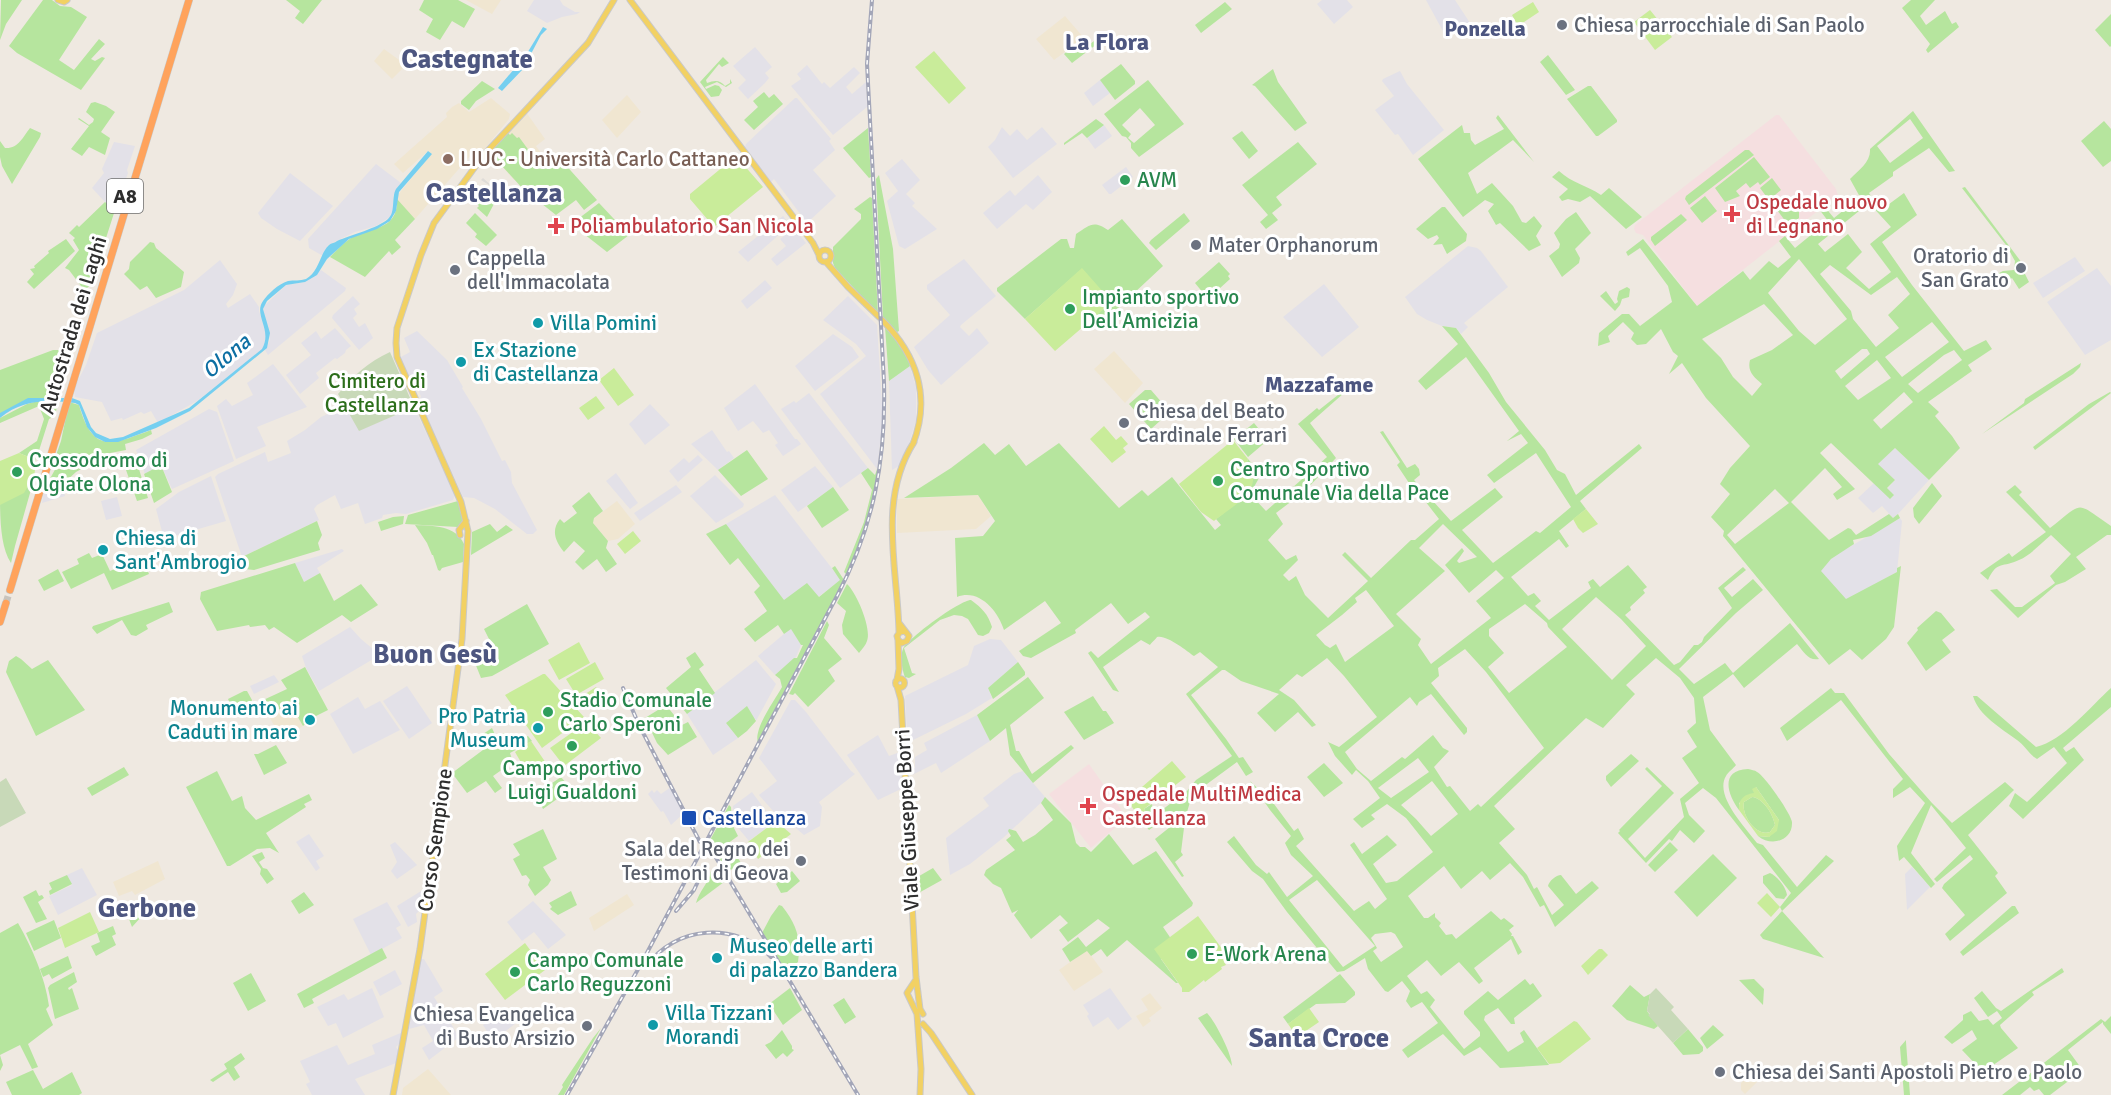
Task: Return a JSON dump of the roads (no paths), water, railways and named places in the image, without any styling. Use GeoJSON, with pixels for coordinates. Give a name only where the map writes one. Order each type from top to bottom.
{"type":"FeatureCollection","features":[{"type":"Feature","properties":{"kind":"highway","name":"Autostrada dei Laghi"},"geometry":{"type":"LineString","coordinates":[[8,590],[186,0]]}},
{"type":"Feature","properties":{"kind":"highway"},"geometry":{"type":"LineString","coordinates":[[0,622],[3,604]]}},
{"type":"Feature","properties":{"kind":"main road"},"geometry":{"type":"LineString","coordinates":[[58,0],[61,2],[67,0]]}},
{"type":"Feature","properties":{"kind":"main road","name":"Corso Sempione"},"geometry":{"type":"LineString","coordinates":[[393,1095],[427,904],[462,639],[466,547],[464,532],[466,520],[461,502],[396,354],[396,334],[428,236],[437,218],[483,156],[588,43],[614,1]]}},
{"type":"Feature","properties":{"kind":"main road"},"geometry":{"type":"LineString","coordinates":[[631,1],[813,243],[821,261],[828,261]]}},
{"type":"Feature","properties":{"kind":"main road"},"geometry":{"type":"LineString","coordinates":[[813,243],[831,254],[828,261]]}},
{"type":"Feature","properties":{"kind":"main road"},"geometry":{"type":"LineString","coordinates":[[819,255],[824,249]]}},
{"type":"Feature","properties":{"kind":"main road"},"geometry":{"type":"LineString","coordinates":[[828,261],[833,270],[896,334],[912,359],[920,382],[921,412],[914,442],[895,494],[892,518],[898,621],[905,642]]}},
{"type":"Feature","properties":{"kind":"main road","name":"Viale Giuseppe Borri"},"geometry":{"type":"LineString","coordinates":[[900,682],[901,672],[900,650],[905,642],[909,636],[901,635],[899,669],[916,977],[922,1020]]}},
{"type":"Feature","properties":{"kind":"main road"},"geometry":{"type":"LineString","coordinates":[[916,977],[907,994],[972,1095]]}},
{"type":"Feature","properties":{"kind":"main road"},"geometry":{"type":"LineString","coordinates":[[910,988],[916,990],[918,995]]}},
{"type":"Feature","properties":{"kind":"main road"},"geometry":{"type":"LineString","coordinates":[[920,1095],[919,1036],[922,1020]]}},
{"type":"Feature","properties":{"kind":"water"},"geometry":{"type":"Polygon","coordinates":[[[543,27],[547,29],[541,35],[523,69],[502,91],[498,88],[526,55],[543,27]]]}},
{"type":"Feature","properties":{"kind":"water"},"geometry":{"type":"Polygon","coordinates":[[[428,151],[432,154],[399,192],[396,211],[390,221],[377,229],[349,239],[327,259],[317,275],[305,282],[286,285],[267,301],[263,309],[270,333],[267,348],[190,411],[156,428],[118,442],[105,442],[95,437],[87,427],[79,405],[75,403],[55,401],[26,404],[0,418],[0,413],[28,398],[72,398],[80,401],[96,433],[110,439],[123,437],[189,408],[262,349],[265,342],[265,329],[260,312],[263,301],[268,295],[284,282],[304,280],[310,276],[330,244],[388,219],[392,213],[396,189],[428,151]]]}},
{"type":"Feature","properties":{"kind":"tunnel"},"geometry":{"type":"LineString","coordinates":[[6,603],[10,590]]}},
{"type":"Feature","properties":{"kind":"railway"},"geometry":{"type":"LineString","coordinates":[[567,1095],[641,964],[837,596],[850,570],[869,518],[880,466],[884,411],[867,64],[872,0]]}},
{"type":"Feature","properties":{"kind":"railway"},"geometry":{"type":"LineString","coordinates":[[623,688],[639,725],[685,813]]}},
{"type":"Feature","properties":{"kind":"railway"},"geometry":{"type":"LineString","coordinates":[[691,825],[700,842]]}},
{"type":"Feature","properties":{"kind":"railway"},"geometry":{"type":"LineString","coordinates":[[709,846],[858,1095]]}},
{"type":"Feature","properties":{"kind":"railway"},"geometry":{"type":"LineString","coordinates":[[676,911],[694,890],[701,875]]}},
{"type":"Feature","properties":{"kind":"railway"},"geometry":{"type":"LineString","coordinates":[[646,967],[658,953],[673,943],[689,936],[706,933],[724,933],[741,937],[757,945],[771,957]]}},
{"type":"Feature","properties":{"kind":"place","name":"Chiesa parrocchiale di San Paolo"},"geometry":{"type":"Point","coordinates":[1562,25]}},
{"type":"Feature","properties":{"kind":"place","name":"LIUC - Università Carlo Cattaneo"},"geometry":{"type":"Point","coordinates":[448,159]}},
{"type":"Feature","properties":{"kind":"place","name":"AVM"},"geometry":{"type":"Point","coordinates":[1125,180]}},
{"type":"Feature","properties":{"kind":"place","name":"Ospedale nuovo di Legnano"},"geometry":{"type":"Point","coordinates":[1732,214]}},
{"type":"Feature","properties":{"kind":"place","name":"Poliambulatorio San Nicola"},"geometry":{"type":"Point","coordinates":[556,226]}},
{"type":"Feature","properties":{"kind":"place","name":"Mater Orphanorum"},"geometry":{"type":"Point","coordinates":[1196,245]}},
{"type":"Feature","properties":{"kind":"place","name":"Oratorio di San Grato"},"geometry":{"type":"Point","coordinates":[2021,268]}},
{"type":"Feature","properties":{"kind":"place","name":"Cappella dell'Immacolata"},"geometry":{"type":"Point","coordinates":[455,270]}},
{"type":"Feature","properties":{"kind":"place","name":"Impianto sportivo Dell'Amicizia"},"geometry":{"type":"Point","coordinates":[1070,309]}},
{"type":"Feature","properties":{"kind":"place","name":"Villa Pomini"},"geometry":{"type":"Point","coordinates":[538,323]}},
{"type":"Feature","properties":{"kind":"place","name":"Ex Stazione di Castellanza"},"geometry":{"type":"Point","coordinates":[461,362]}},
{"type":"Feature","properties":{"kind":"place","name":"Chiesa del Beato Cardinale Ferrari"},"geometry":{"type":"Point","coordinates":[1124,423]}},
{"type":"Feature","properties":{"kind":"place","name":"Crossodromo di Olgiate Olona"},"geometry":{"type":"Point","coordinates":[17,472]}},
{"type":"Feature","properties":{"kind":"place","name":"Centro Sportivo Comunale Via della Pace"},"geometry":{"type":"Point","coordinates":[1218,481]}},
{"type":"Feature","properties":{"kind":"place","name":"Chiesa di Sant'Ambrogio"},"geometry":{"type":"Point","coordinates":[103,550]}},
{"type":"Feature","properties":{"kind":"place","name":"Stadio Comunale Carlo Speroni"},"geometry":{"type":"Point","coordinates":[548,712]}},
{"type":"Feature","properties":{"kind":"place","name":"Monumento ai Caduti in mare"},"geometry":{"type":"Point","coordinates":[310,720]}},
{"type":"Feature","properties":{"kind":"place","name":"Pro Patria Museum"},"geometry":{"type":"Point","coordinates":[538,728]}},
{"type":"Feature","properties":{"kind":"place","name":"Campo sportivo Luigi Gualdoni"},"geometry":{"type":"Point","coordinates":[572,746]}},
{"type":"Feature","properties":{"kind":"place","name":"Ospedale MultiMedica Castellanza"},"geometry":{"type":"Point","coordinates":[1088,806]}},
{"type":"Feature","properties":{"kind":"place","name":"Castellanza"},"geometry":{"type":"Point","coordinates":[689,818]}},
{"type":"Feature","properties":{"kind":"place","name":"Sala del Regno dei Testimoni di Geova"},"geometry":{"type":"Point","coordinates":[801,861]}},
{"type":"Feature","properties":{"kind":"place","name":"E-Work Arena"},"geometry":{"type":"Point","coordinates":[1192,954]}},
{"type":"Feature","properties":{"kind":"place","name":"Museo delle arti di palazzo Bandera"},"geometry":{"type":"Point","coordinates":[717,958]}},
{"type":"Feature","properties":{"kind":"place","name":"Campo Comunale Carlo Reguzzoni"},"geometry":{"type":"Point","coordinates":[515,972]}},
{"type":"Feature","properties":{"kind":"place","name":"Villa Tizzani Morandi"},"geometry":{"type":"Point","coordinates":[653,1025]}},
{"type":"Feature","properties":{"kind":"place","name":"Chiesa Evangelica di Busto Arsizio"},"geometry":{"type":"Point","coordinates":[587,1026]}},
{"type":"Feature","properties":{"kind":"place","name":"Chiesa dei Santi Apostoli Pietro e Paolo"},"geometry":{"type":"Point","coordinates":[1720,1072]}},
{"type":"Feature","properties":{"kind":"district","name":"Ponzella"},"geometry":{"type":"Point","coordinates":[1485,28]}},
{"type":"Feature","properties":{"kind":"district","name":"La Flora"},"geometry":{"type":"Point","coordinates":[1107,42]}},
{"type":"Feature","properties":{"kind":"district","name":"Castegnate"},"geometry":{"type":"Point","coordinates":[467,59]}},
{"type":"Feature","properties":{"kind":"district","name":"Castellanza"},"geometry":{"type":"Point","coordinates":[494,193]}},
{"type":"Feature","properties":{"kind":"district","name":"Mazzafame"},"geometry":{"type":"Point","coordinates":[1319,384]}},
{"type":"Feature","properties":{"kind":"district","name":"Buon Gesù"},"geometry":{"type":"Point","coordinates":[435,654]}},
{"type":"Feature","properties":{"kind":"district","name":"Gerbone"},"geometry":{"type":"Point","coordinates":[147,908]}},
{"type":"Feature","properties":{"kind":"district","name":"Santa Croce"},"geometry":{"type":"Point","coordinates":[1319,1038]}},
{"type":"Feature","properties":{"kind":"water label","name":"Olona"},"geometry":{"type":"Point","coordinates":[226,356]}},
{"type":"Feature","properties":{"kind":"park label","name":"Cimitero di Castellanza"},"geometry":{"type":"Point","coordinates":[377,393]}}]}
